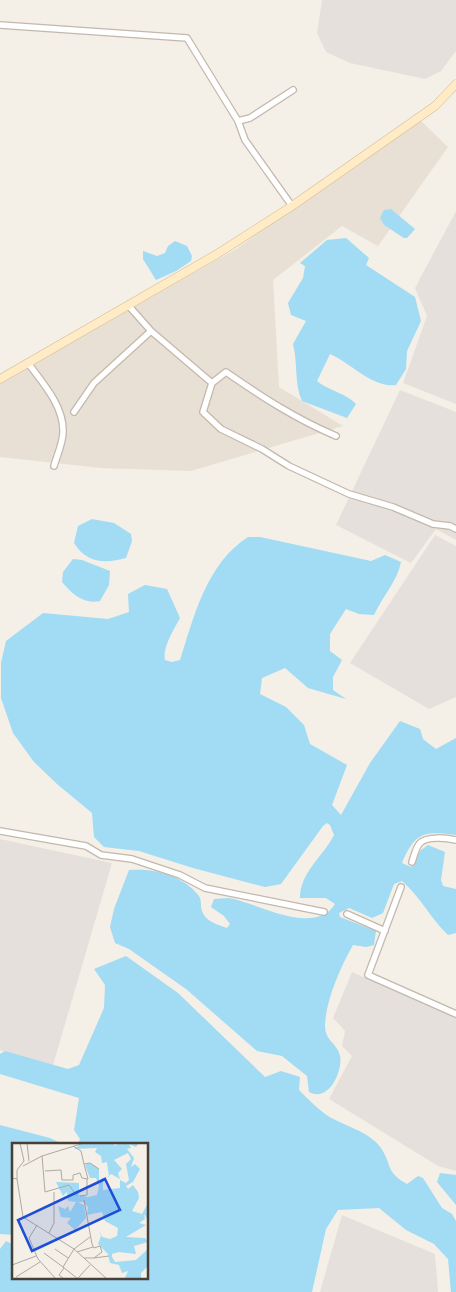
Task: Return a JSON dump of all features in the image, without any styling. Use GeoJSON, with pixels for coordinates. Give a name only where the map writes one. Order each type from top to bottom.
{"type":"FeatureCollection","features":[{"type":"Feature","properties":{"kind":"street"},"geometry":{"type":"LineString","coordinates":[[0,25],[187,38],[238,122],[245,140],[292,206]]}},
{"type":"Feature","properties":{"kind":"street"},"geometry":{"type":"LineString","coordinates":[[0,379],[217,254],[292,206],[435,106],[456,84]]}},
{"type":"Feature","properties":{"kind":"street"},"geometry":{"type":"LineString","coordinates":[[238,122],[250,118],[293,90]]}},
{"type":"Feature","properties":{"kind":"street"},"geometry":{"type":"LineString","coordinates":[[128,305],[151,330],[212,383]]}},
{"type":"Feature","properties":{"kind":"street"},"geometry":{"type":"LineString","coordinates":[[74,412],[94,383],[151,330]]}},
{"type":"Feature","properties":{"kind":"street"},"geometry":{"type":"LineString","coordinates":[[28,363],[48,390],[60,413],[63,432],[54,466]]}},
{"type":"Feature","properties":{"kind":"street"},"geometry":{"type":"LineString","coordinates":[[336,436],[268,402],[226,372],[212,383],[203,412],[221,429],[262,449],[289,466],[349,494],[393,507],[432,524],[450,526],[456,529]]}},
{"type":"Feature","properties":{"kind":"street"},"geometry":{"type":"LineString","coordinates":[[0,831],[86,846],[101,855],[132,859],[180,875],[205,888],[324,912]]}},
{"type":"Feature","properties":{"kind":"street"},"geometry":{"type":"LineString","coordinates":[[412,862],[419,844],[425,840],[447,838],[456,840]]}},
{"type":"Feature","properties":{"kind":"street"},"geometry":{"type":"LineString","coordinates":[[401,887],[368,975],[456,1014]]}},
{"type":"Feature","properties":{"kind":"street"},"geometry":{"type":"LineString","coordinates":[[347,914],[385,930]]}},
{"type":"Feature","properties":{"kind":"shaded area"},"geometry":{"type":"Polygon","coordinates":[[[322,0],[456,0],[456,51],[441,71],[425,79],[350,63],[326,52],[317,33],[322,0]]]}},
{"type":"Feature","properties":{"kind":"shaded area"},"geometry":{"type":"Polygon","coordinates":[[[421,121],[448,147],[378,246],[342,226],[273,280],[279,387],[343,426],[191,471],[101,468],[0,457],[0,383],[236,249],[415,122],[421,121]]]}},
{"type":"Feature","properties":{"kind":"shaded area"},"geometry":{"type":"Polygon","coordinates":[[[456,211],[456,404],[403,383],[427,316],[415,288],[456,211]]]}},
{"type":"Feature","properties":{"kind":"shaded area"},"geometry":{"type":"Polygon","coordinates":[[[400,390],[456,412],[456,540],[436,529],[411,563],[336,525],[400,390]]]}},
{"type":"Feature","properties":{"kind":"shaded area"},"geometry":{"type":"Polygon","coordinates":[[[435,535],[456,546],[456,697],[429,709],[350,663],[435,535]]]}},
{"type":"Feature","properties":{"kind":"shaded area"},"geometry":{"type":"Polygon","coordinates":[[[0,839],[112,863],[51,1072],[0,1050],[0,839]]]}},
{"type":"Feature","properties":{"kind":"shaded area"},"geometry":{"type":"Polygon","coordinates":[[[352,972],[456,1018],[456,1171],[438,1166],[329,1099],[352,1056],[342,1046],[345,1031],[333,1018],[352,972]]]}},
{"type":"Feature","properties":{"kind":"shaded area"},"geometry":{"type":"Polygon","coordinates":[[[342,1215],[435,1254],[438,1292],[320,1292],[342,1215]]]}},
{"type":"Feature","properties":{"kind":"water"},"geometry":{"type":"Polygon","coordinates":[[[391,209],[415,229],[407,238],[384,225],[380,218],[384,210],[391,209]]]}},
{"type":"Feature","properties":{"kind":"water"},"geometry":{"type":"Polygon","coordinates":[[[346,238],[369,258],[366,265],[415,297],[421,321],[407,351],[406,369],[396,385],[387,385],[370,379],[330,354],[317,381],[356,404],[347,418],[302,401],[298,387],[293,344],[306,321],[291,315],[288,303],[303,278],[305,266],[300,263],[327,240],[346,238]]]}},
{"type":"Feature","properties":{"kind":"water"},"geometry":{"type":"Polygon","coordinates":[[[175,241],[187,246],[192,256],[191,261],[176,271],[156,280],[143,259],[143,251],[157,256],[165,253],[168,246],[175,241]]]}},
{"type":"Feature","properties":{"kind":"water"},"geometry":{"type":"Polygon","coordinates":[[[92,519],[114,523],[131,534],[132,541],[126,558],[111,561],[97,560],[84,555],[79,550],[74,543],[78,526],[92,519]]]}},
{"type":"Feature","properties":{"kind":"water"},"geometry":{"type":"Polygon","coordinates":[[[248,537],[260,537],[371,561],[385,555],[401,562],[393,583],[374,615],[359,614],[346,609],[330,634],[330,651],[342,660],[333,677],[333,690],[346,699],[308,688],[285,668],[262,678],[260,694],[286,707],[304,725],[310,744],[347,765],[332,805],[341,815],[370,763],[400,721],[420,729],[423,739],[436,749],[456,738],[456,835],[436,833],[416,839],[402,863],[411,867],[421,850],[428,845],[445,852],[441,880],[443,886],[456,889],[456,933],[448,935],[402,881],[394,884],[383,913],[372,918],[349,908],[339,913],[340,917],[376,931],[374,945],[366,947],[353,945],[335,984],[328,1005],[325,1025],[327,1035],[340,1056],[339,1069],[329,1089],[323,1093],[316,1094],[309,1092],[307,1076],[282,1056],[257,1051],[186,989],[129,949],[115,943],[110,927],[114,909],[129,870],[148,870],[167,874],[185,883],[199,896],[204,916],[214,923],[227,928],[230,924],[224,916],[211,907],[214,899],[229,898],[300,918],[314,918],[326,913],[335,904],[326,898],[300,898],[301,889],[308,872],[334,835],[330,825],[327,823],[323,826],[281,884],[265,887],[193,868],[139,851],[104,847],[94,837],[92,813],[34,762],[13,733],[1,698],[1,663],[6,641],[43,613],[108,619],[129,612],[128,594],[145,585],[167,589],[180,618],[167,644],[165,660],[172,662],[180,660],[197,609],[212,576],[234,548],[248,537]]]}},
{"type":"Feature","properties":{"kind":"water"},"geometry":{"type":"Polygon","coordinates":[[[73,559],[82,560],[110,571],[109,585],[100,601],[83,600],[69,590],[62,582],[63,572],[73,559]]]}},
{"type":"Feature","properties":{"kind":"water"},"geometry":{"type":"Polygon","coordinates":[[[126,956],[178,993],[265,1077],[281,1071],[300,1077],[299,1090],[325,1114],[362,1132],[376,1142],[381,1148],[392,1172],[400,1180],[407,1184],[418,1176],[423,1178],[442,1208],[452,1214],[456,1221],[456,1292],[451,1292],[448,1259],[434,1244],[406,1230],[379,1208],[338,1210],[326,1229],[312,1292],[0,1292],[0,1249],[6,1241],[12,1244],[12,1280],[149,1280],[149,1143],[78,1143],[80,1139],[74,1130],[79,1098],[0,1074],[0,1054],[5,1051],[68,1069],[79,1065],[104,1008],[105,985],[94,969],[126,956]]]}},
{"type":"Feature","properties":{"kind":"water"},"geometry":{"type":"Polygon","coordinates":[[[0,1125],[50,1138],[61,1143],[12,1143],[12,1235],[0,1234],[0,1125]]]}},
{"type":"Feature","properties":{"kind":"water"},"geometry":{"type":"Polygon","coordinates":[[[440,1173],[456,1175],[456,1205],[437,1182],[440,1173]]]}}]}
